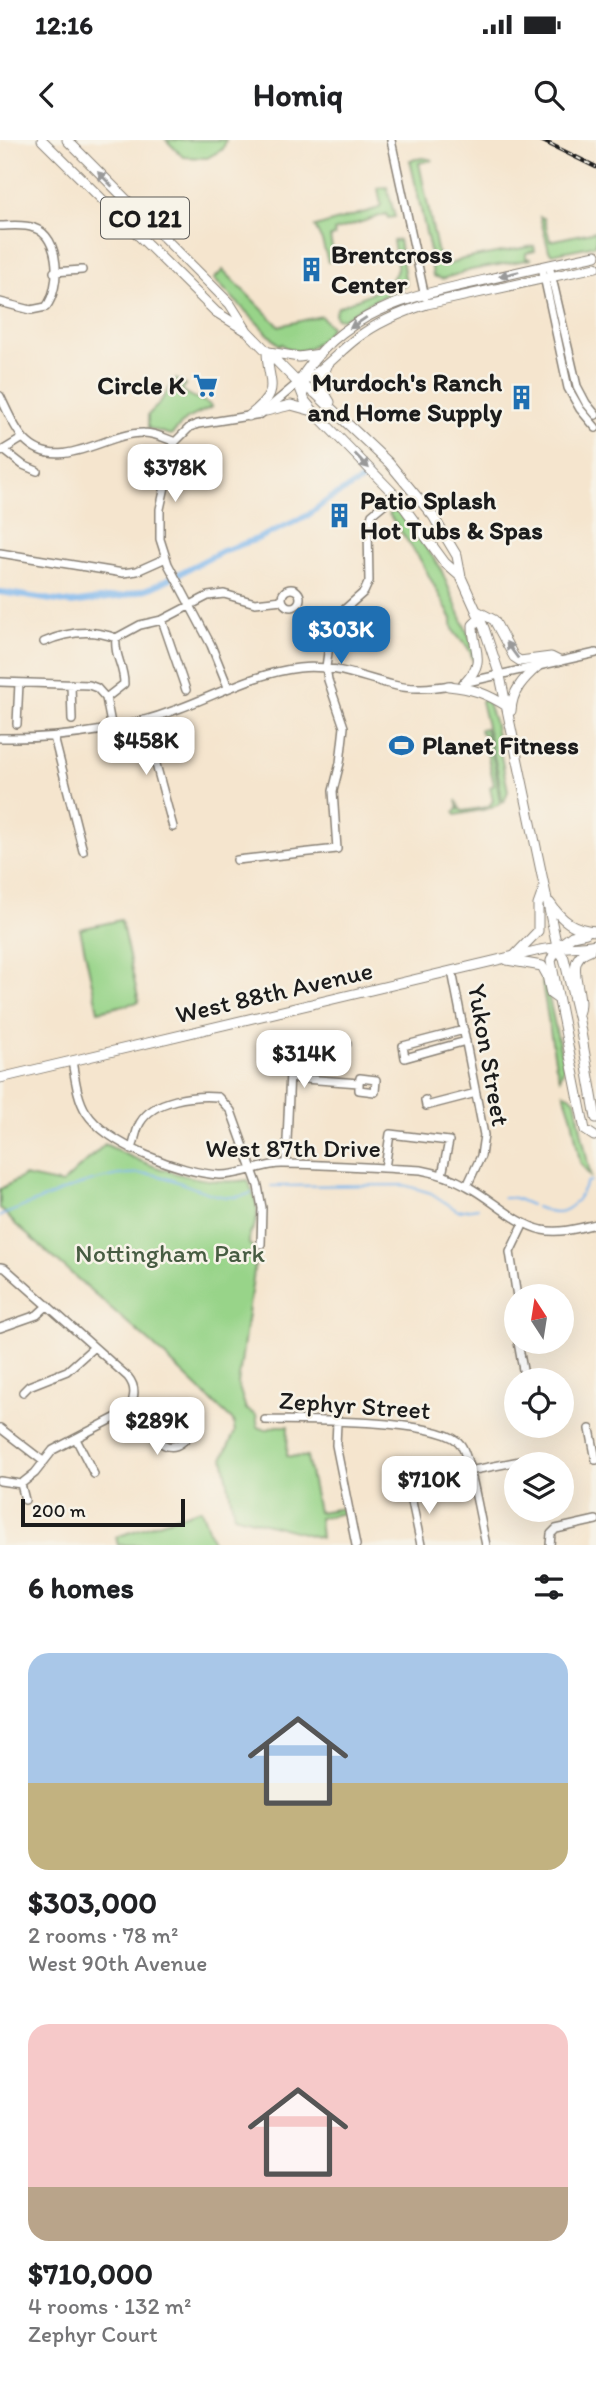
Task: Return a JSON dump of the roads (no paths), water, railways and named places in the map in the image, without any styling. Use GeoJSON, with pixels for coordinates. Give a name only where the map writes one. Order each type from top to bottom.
{"type":"FeatureCollection","features":[{"type":"Feature","properties":{"kind":"main road","name":"CO 121"},"geometry":{"type":"LineString","coordinates":[[42,140],[216,313],[247,331]]}},
{"type":"Feature","properties":{"kind":"main road","name":"CO 121"},"geometry":{"type":"LineString","coordinates":[[67,140],[230,304],[247,331],[267,352],[298,383],[315,393],[339,414],[389,463],[433,516],[457,556],[461,577],[479,615],[500,676],[511,719],[557,947],[565,958],[578,1016],[596,1118]]}},
{"type":"Feature","properties":{"kind":"main road"},"geometry":{"type":"LineString","coordinates":[[298,383],[309,366],[342,334],[396,302],[424,293],[596,255]]}},
{"type":"Feature","properties":{"kind":"main road"},"geometry":{"type":"LineString","coordinates":[[298,383],[318,373],[357,337],[400,313],[427,304],[596,267]]}},
{"type":"Feature","properties":{"kind":"main road"},"geometry":{"type":"LineString","coordinates":[[249,416],[258,409],[271,390],[267,352],[299,357],[321,354]]}},
{"type":"Feature","properties":{"kind":"main road"},"geometry":{"type":"LineString","coordinates":[[328,363],[322,388],[339,414]]}},
{"type":"Feature","properties":{"kind":"main road","name":"CO 121"},"geometry":{"type":"LineString","coordinates":[[298,383],[314,412],[412,515],[445,563],[461,577]]}},
{"type":"Feature","properties":{"kind":"main road"},"geometry":{"type":"LineString","coordinates":[[266,411],[291,405],[314,412]]}},
{"type":"Feature","properties":{"kind":"main road"},"geometry":{"type":"LineString","coordinates":[[465,683],[472,676],[479,661],[473,625],[479,615],[494,620],[514,657],[520,661],[551,657],[559,661]]}},
{"type":"Feature","properties":{"kind":"main road"},"geometry":{"type":"LineString","coordinates":[[511,719],[512,702],[518,687],[538,666]]}},
{"type":"Feature","properties":{"kind":"main road"},"geometry":{"type":"LineString","coordinates":[[448,686],[470,687],[508,707]]}},
{"type":"Feature","properties":{"kind":"main road"},"geometry":{"type":"LineString","coordinates":[[545,887],[538,905],[538,931],[509,958],[521,964],[533,963],[542,966],[547,975],[551,995],[558,999]]}},
{"type":"Feature","properties":{"kind":"main road"},"geometry":{"type":"LineString","coordinates":[[547,898],[557,913],[572,926],[596,931]]}},
{"type":"Feature","properties":{"kind":"main road","name":"West 88th Avenue"},"geometry":{"type":"LineString","coordinates":[[557,947],[572,936],[596,931]]}},
{"type":"Feature","properties":{"kind":"main road"},"geometry":{"type":"LineString","coordinates":[[578,1016],[582,1005],[575,965],[579,955],[596,946]]}},
{"type":"Feature","properties":{"kind":"main road","name":"West 88th Avenue"},"geometry":{"type":"LineString","coordinates":[[0,1078],[557,947],[574,949],[596,946]]}},
{"type":"Feature","properties":{"kind":"main road","name":"CO 121"},"geometry":{"type":"LineString","coordinates":[[557,947],[551,961],[558,999],[585,1130],[596,1137]]}},
{"type":"Feature","properties":{"kind":"street"},"geometry":{"type":"LineString","coordinates":[[391,140],[427,304]]}},
{"type":"Feature","properties":{"kind":"street"},"geometry":{"type":"LineString","coordinates":[[0,226],[34,227],[47,236],[55,253],[54,292],[47,308],[31,310],[0,302]]}},
{"type":"Feature","properties":{"kind":"street"},"geometry":{"type":"LineString","coordinates":[[545,266],[578,386],[596,415]]}},
{"type":"Feature","properties":{"kind":"street"},"geometry":{"type":"LineString","coordinates":[[54,272],[82,270]]}},
{"type":"Feature","properties":{"kind":"street"},"geometry":{"type":"LineString","coordinates":[[548,278],[568,388],[580,409],[596,428]]}},
{"type":"Feature","properties":{"kind":"street"},"geometry":{"type":"LineString","coordinates":[[228,687],[211,645],[166,558],[160,539],[159,515],[176,442],[190,427],[266,411],[298,383]]}},
{"type":"Feature","properties":{"kind":"street"},"geometry":{"type":"LineString","coordinates":[[0,396],[23,438],[34,448],[50,454],[69,453],[142,433],[155,434],[176,442]]}},
{"type":"Feature","properties":{"kind":"street"},"geometry":{"type":"LineString","coordinates":[[23,438],[2,451],[37,471]]}},
{"type":"Feature","properties":{"kind":"street"},"geometry":{"type":"LineString","coordinates":[[237,860],[337,849],[333,791],[340,763],[344,727],[332,697],[326,667],[331,631],[338,615],[364,592],[369,581],[368,528],[372,514],[394,495]]}},
{"type":"Feature","properties":{"kind":"street"},"geometry":{"type":"LineString","coordinates":[[3,554],[123,573],[166,558]]}},
{"type":"Feature","properties":{"kind":"street"},"geometry":{"type":"LineString","coordinates":[[44,642],[57,636],[98,631],[116,638],[140,625],[162,620],[217,594],[255,603],[282,600]]}},
{"type":"Feature","properties":{"kind":"street"},"geometry":{"type":"LineString","coordinates":[[162,620],[186,690]]}},
{"type":"Feature","properties":{"kind":"street"},"geometry":{"type":"LineString","coordinates":[[106,698],[124,684],[124,670],[114,652],[116,638]]}},
{"type":"Feature","properties":{"kind":"street"},"geometry":{"type":"LineString","coordinates":[[0,738],[54,737],[111,729],[181,708],[228,687],[286,670],[326,667],[408,688],[448,686],[596,653]]}},
{"type":"Feature","properties":{"kind":"street"},"geometry":{"type":"LineString","coordinates":[[0,682],[89,685],[97,688],[106,698],[111,729]]}},
{"type":"Feature","properties":{"kind":"street"},"geometry":{"type":"LineString","coordinates":[[17,724],[19,683]]}},
{"type":"Feature","properties":{"kind":"street"},"geometry":{"type":"LineString","coordinates":[[71,684],[72,720]]}},
{"type":"Feature","properties":{"kind":"street"},"geometry":{"type":"LineString","coordinates":[[144,720],[173,827]]}},
{"type":"Feature","properties":{"kind":"street"},"geometry":{"type":"LineString","coordinates":[[54,737],[83,851]]}},
{"type":"Feature","properties":{"kind":"street","name":"Yukon Street"},"geometry":{"type":"LineString","coordinates":[[452,971],[484,1135],[481,1156],[467,1186]]}},
{"type":"Feature","properties":{"kind":"street"},"geometry":{"type":"LineString","coordinates":[[464,1030],[403,1046],[405,1058],[466,1041]]}},
{"type":"Feature","properties":{"kind":"street"},"geometry":{"type":"LineString","coordinates":[[286,1164],[290,1051],[293,1047],[347,1044]]}},
{"type":"Feature","properties":{"kind":"street","name":"West 87th Drive"},"geometry":{"type":"LineString","coordinates":[[72,1061],[77,1088],[86,1112],[107,1135],[132,1150],[196,1171],[218,1175],[278,1164],[421,1170],[442,1175],[467,1186],[524,1223],[543,1231],[565,1231],[596,1224]]}},
{"type":"Feature","properties":{"kind":"street"},"geometry":{"type":"LineString","coordinates":[[291,1078],[359,1083]]}},
{"type":"Feature","properties":{"kind":"street"},"geometry":{"type":"LineString","coordinates":[[425,1100],[426,1106],[476,1093]]}},
{"type":"Feature","properties":{"kind":"street"},"geometry":{"type":"LineString","coordinates":[[132,1150],[140,1122],[156,1107],[199,1095],[218,1097],[231,1111],[253,1170],[262,1208],[261,1244]]}},
{"type":"Feature","properties":{"kind":"street"},"geometry":{"type":"LineString","coordinates":[[385,1168],[390,1134],[449,1141],[442,1175]]}},
{"type":"Feature","properties":{"kind":"street"},"geometry":{"type":"LineString","coordinates":[[515,1284],[510,1252],[524,1223]]}},
{"type":"Feature","properties":{"kind":"street"},"geometry":{"type":"LineString","coordinates":[[0,1267],[5,1268],[48,1305],[133,1383],[135,1395],[130,1410],[53,1450],[35,1473],[21,1484],[0,1481]]}},
{"type":"Feature","properties":{"kind":"street"},"geometry":{"type":"LineString","coordinates":[[0,1328],[37,1315],[48,1305]]}},
{"type":"Feature","properties":{"kind":"street"},"geometry":{"type":"LineString","coordinates":[[23,1392],[29,1386],[66,1371],[94,1348]]}},
{"type":"Feature","properties":{"kind":"street"},"geometry":{"type":"LineString","coordinates":[[130,1410],[159,1443],[173,1446],[185,1441],[191,1432]]}},
{"type":"Feature","properties":{"kind":"street","name":"Zephyr Street"},"geometry":{"type":"LineString","coordinates":[[265,1420],[386,1423],[446,1433],[461,1445],[486,1545]]}},
{"type":"Feature","properties":{"kind":"street"},"geometry":{"type":"LineString","coordinates":[[337,1422],[336,1444],[356,1545]]}},
{"type":"Feature","properties":{"kind":"street"},"geometry":{"type":"LineString","coordinates":[[0,1428],[43,1461]]}},
{"type":"Feature","properties":{"kind":"street"},"geometry":{"type":"LineString","coordinates":[[590,1429],[596,1460]]}},
{"type":"Feature","properties":{"kind":"street"},"geometry":{"type":"LineString","coordinates":[[76,1438],[94,1474]]}},
{"type":"Feature","properties":{"kind":"street"},"geometry":{"type":"LineString","coordinates":[[469,1472],[504,1464]]}},
{"type":"Feature","properties":{"kind":"street"},"geometry":{"type":"LineString","coordinates":[[21,1484],[25,1500]]}},
{"type":"Feature","properties":{"kind":"street"},"geometry":{"type":"LineString","coordinates":[[410,1492],[421,1545]]}},
{"type":"Feature","properties":{"kind":"street"},"geometry":{"type":"LineString","coordinates":[[550,1545],[548,1532],[596,1520]]}},
{"type":"Feature","properties":{"kind":"waterway"},"geometry":{"type":"LineString","coordinates":[[0,592],[71,603],[124,596],[153,587],[223,551],[307,516],[329,499],[368,477]]}},
{"type":"Feature","properties":{"kind":"waterway"},"geometry":{"type":"LineString","coordinates":[[0,1216],[73,1187],[112,1176],[131,1174],[161,1176],[226,1197],[251,1193]]}},
{"type":"Feature","properties":{"kind":"waterway"},"geometry":{"type":"LineString","coordinates":[[536,1207],[555,1212],[568,1209],[587,1182],[591,1181]]}},
{"type":"Feature","properties":{"kind":"waterway"},"geometry":{"type":"LineString","coordinates":[[271,1186],[404,1185],[431,1193],[458,1211],[478,1208]]}},
{"type":"Feature","properties":{"kind":"waterway"},"geometry":{"type":"LineString","coordinates":[[503,1197],[515,1198],[531,1205]]}},
{"type":"Feature","properties":{"kind":"railway"},"geometry":{"type":"LineString","coordinates":[[541,140],[596,167]]}},
{"type":"Feature","properties":{"kind":"place","name":"Brentcross Center"},"geometry":{"type":"Point","coordinates":[311,269]}},
{"type":"Feature","properties":{"kind":"place","name":"Circle K"},"geometry":{"type":"Point","coordinates":[205,385]}},
{"type":"Feature","properties":{"kind":"place","name":"Murdoch's Ranch and Home Supply"},"geometry":{"type":"Point","coordinates":[522,397]}},
{"type":"Feature","properties":{"kind":"place","name":"Patio Splash Hot Tubs & Spas"},"geometry":{"type":"Point","coordinates":[340,515]}},
{"type":"Feature","properties":{"kind":"place","name":"Planet Fitness"},"geometry":{"type":"Point","coordinates":[402,745]}},
{"type":"Feature","properties":{"kind":"park label","name":"Nottingham Park"},"geometry":{"type":"Point","coordinates":[170,1253]}}]}
